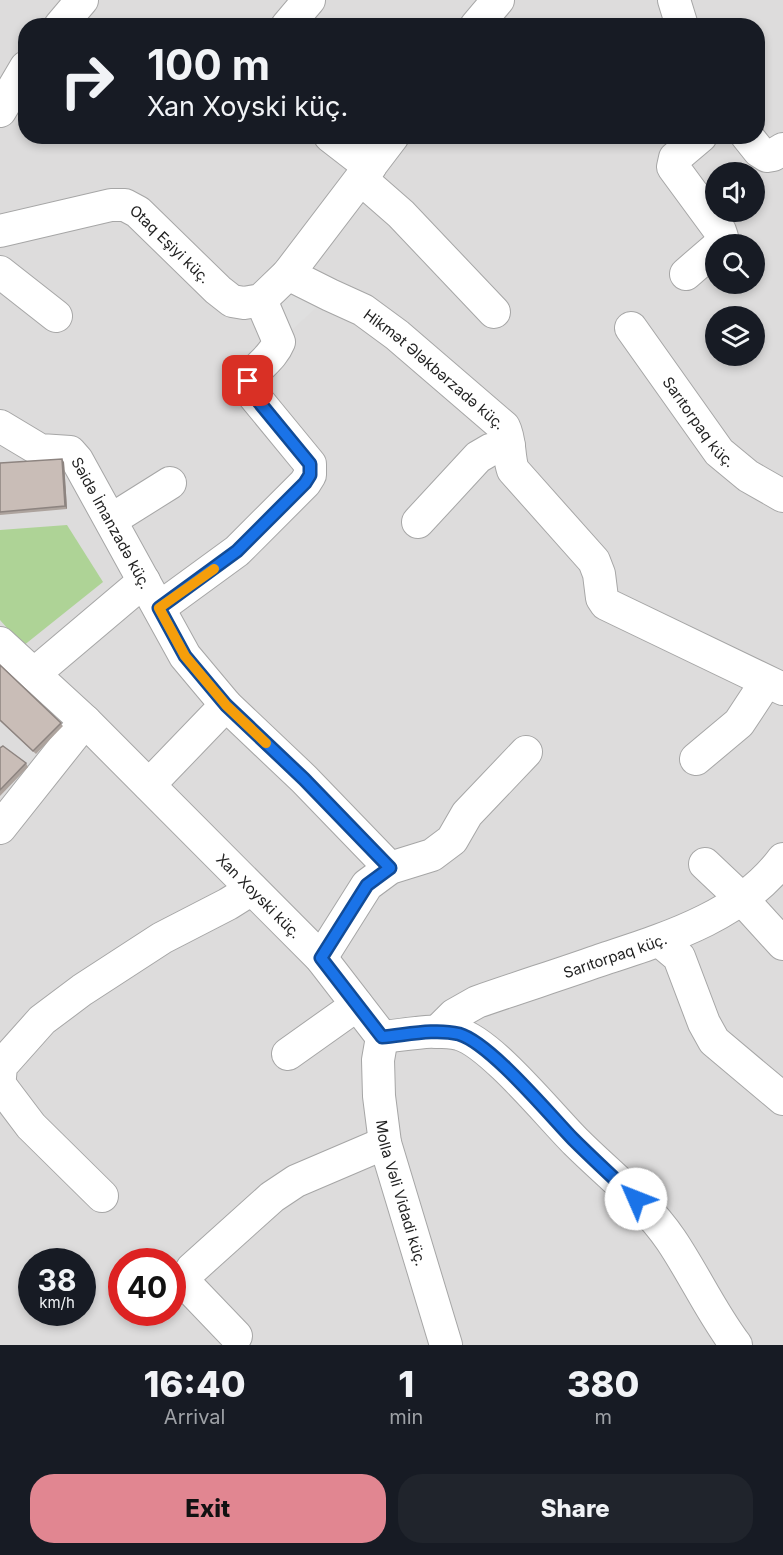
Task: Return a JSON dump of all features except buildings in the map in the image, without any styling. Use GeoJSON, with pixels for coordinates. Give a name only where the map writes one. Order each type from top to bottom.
{"type":"FeatureCollection","features":[{"type":"Feature","properties":{"kind":"street"},"geometry":{"type":"LineString","coordinates":[[67,18],[82,0]]}},
{"type":"Feature","properties":{"kind":"street"},"geometry":{"type":"LineString","coordinates":[[294,18],[309,0]]}},
{"type":"Feature","properties":{"kind":"street"},"geometry":{"type":"LineString","coordinates":[[483,18],[498,0]]}},
{"type":"Feature","properties":{"kind":"street"},"geometry":{"type":"LineString","coordinates":[[0,111],[18,81]]}},
{"type":"Feature","properties":{"kind":"street"},"geometry":{"type":"LineString","coordinates":[[338,144],[494,312]]}},
{"type":"Feature","properties":{"kind":"street"},"geometry":{"type":"LineString","coordinates":[[159,608],[237,551],[305,483],[310,475],[310,464],[250,391],[248,381],[274,353],[279,342],[261,300],[288,274],[387,144]]}},
{"type":"Feature","properties":{"kind":"street"},"geometry":{"type":"LineString","coordinates":[[692,144],[675,158],[673,167],[721,234]]}},
{"type":"Feature","properties":{"kind":"street"},"geometry":{"type":"LineString","coordinates":[[753,144],[767,156],[783,149]]}},
{"type":"Feature","properties":{"kind":"street","name":"Otaq Eşiyi küç."},"geometry":{"type":"LineString","coordinates":[[0,231],[111,205],[125,205],[138,212],[232,301],[244,303],[261,300]]}},
{"type":"Feature","properties":{"kind":"street"},"geometry":{"type":"LineString","coordinates":[[686,274],[705,258]]}},
{"type":"Feature","properties":{"kind":"street"},"geometry":{"type":"LineString","coordinates":[[0,273],[56,316]]}},
{"type":"Feature","properties":{"kind":"street","name":"Hikmət Ələkbərzadə küç."},"geometry":{"type":"LineString","coordinates":[[288,274],[330,296],[363,309],[398,335],[504,427],[508,435],[509,459],[513,470],[594,561],[599,574],[602,598],[606,604],[774,685]]}},
{"type":"Feature","properties":{"kind":"street","name":"Sarıtorpaq küç."},"geometry":{"type":"LineString","coordinates":[[631,328],[719,452],[748,476],[783,496]]}},
{"type":"Feature","properties":{"kind":"street","name":"Səidə İmanzadə küç."},"geometry":{"type":"LineString","coordinates":[[0,426],[40,450],[70,452],[77,459],[185,656],[226,705],[304,779],[390,868]]}},
{"type":"Feature","properties":{"kind":"street"},"geometry":{"type":"LineString","coordinates":[[418,522],[478,457],[490,450],[509,446]]}},
{"type":"Feature","properties":{"kind":"street"},"geometry":{"type":"LineString","coordinates":[[111,520],[170,483]]}},
{"type":"Feature","properties":{"kind":"street"},"geometry":{"type":"LineString","coordinates":[[34,674],[144,581]]}},
{"type":"Feature","properties":{"kind":"street","name":"Xan Xoyski küç."},"geometry":{"type":"LineString","coordinates":[[0,643],[85,721],[321,958],[382,1037]]}},
{"type":"Feature","properties":{"kind":"street"},"geometry":{"type":"LineString","coordinates":[[696,759],[739,723],[774,685]]}},
{"type":"Feature","properties":{"kind":"street"},"geometry":{"type":"LineString","coordinates":[[148,785],[226,705]]}},
{"type":"Feature","properties":{"kind":"street"},"geometry":{"type":"LineString","coordinates":[[0,828],[85,721]]}},
{"type":"Feature","properties":{"kind":"street"},"geometry":{"type":"LineString","coordinates":[[321,958],[367,885],[390,868],[432,855],[452,840],[467,814],[526,752]]}},
{"type":"Feature","properties":{"kind":"street","name":"Sarıtorpaq küç."},"geometry":{"type":"LineString","coordinates":[[438,1032],[454,1015],[477,1002],[660,941],[713,916],[742,899],[770,876],[783,859]]}},
{"type":"Feature","properties":{"kind":"street"},"geometry":{"type":"LineString","coordinates":[[705,864],[742,899],[783,944]]}},
{"type":"Feature","properties":{"kind":"street"},"geometry":{"type":"LineString","coordinates":[[102,1196],[31,1126],[0,1073],[42,1020],[82,990],[162,938],[252,889]]}},
{"type":"Feature","properties":{"kind":"street"},"geometry":{"type":"LineString","coordinates":[[660,941],[679,957],[704,1023],[714,1041],[783,1099]]}},
{"type":"Feature","properties":{"kind":"street"},"geometry":{"type":"LineString","coordinates":[[288,1054],[357,1005]]}},
{"type":"Feature","properties":{"kind":"street"},"geometry":{"type":"LineString","coordinates":[[382,1037],[438,1032],[459,1034],[492,1055],[576,1142],[651,1214],[671,1240],[736,1345]]}},
{"type":"Feature","properties":{"kind":"street","name":"Molla Vəli Vidadi küç."},"geometry":{"type":"LineString","coordinates":[[382,1037],[378,1060],[385,1143],[446,1345]]}},
{"type":"Feature","properties":{"kind":"street"},"geometry":{"type":"LineString","coordinates":[[236,1336],[189,1287],[187,1277],[192,1269],[272,1197],[296,1181],[385,1143]]}},
{"type":"Feature","properties":{"kind":"shaded area"},"geometry":{"type":"Polygon","coordinates":[[[0,0],[783,0],[783,1345],[0,1345],[0,0]]]}},
{"type":"Feature","properties":{"kind":"shaded area"},"geometry":{"type":"Polygon","coordinates":[[[288,274],[330,295],[279,342],[261,300],[288,274]]]}},
{"type":"Feature","properties":{"kind":"green space"},"geometry":{"type":"Polygon","coordinates":[[[67,525],[103,582],[23,646],[0,620],[0,530],[67,525]]]}},
{"type":"Feature","properties":{"kind":"slow traffic"},"geometry":{"type":"LineString","coordinates":[[214,569],[159,608],[185,656],[226,705],[266,743]]}},
{"type":"Feature","properties":{"kind":"route"},"geometry":{"type":"LineString","coordinates":[[248,381],[250,391],[310,464],[310,475],[305,483],[237,551],[159,608],[185,656],[226,705],[304,779],[390,868],[367,885],[321,958],[382,1037],[438,1032],[459,1034],[492,1055],[576,1142],[636,1199]]}}]}
